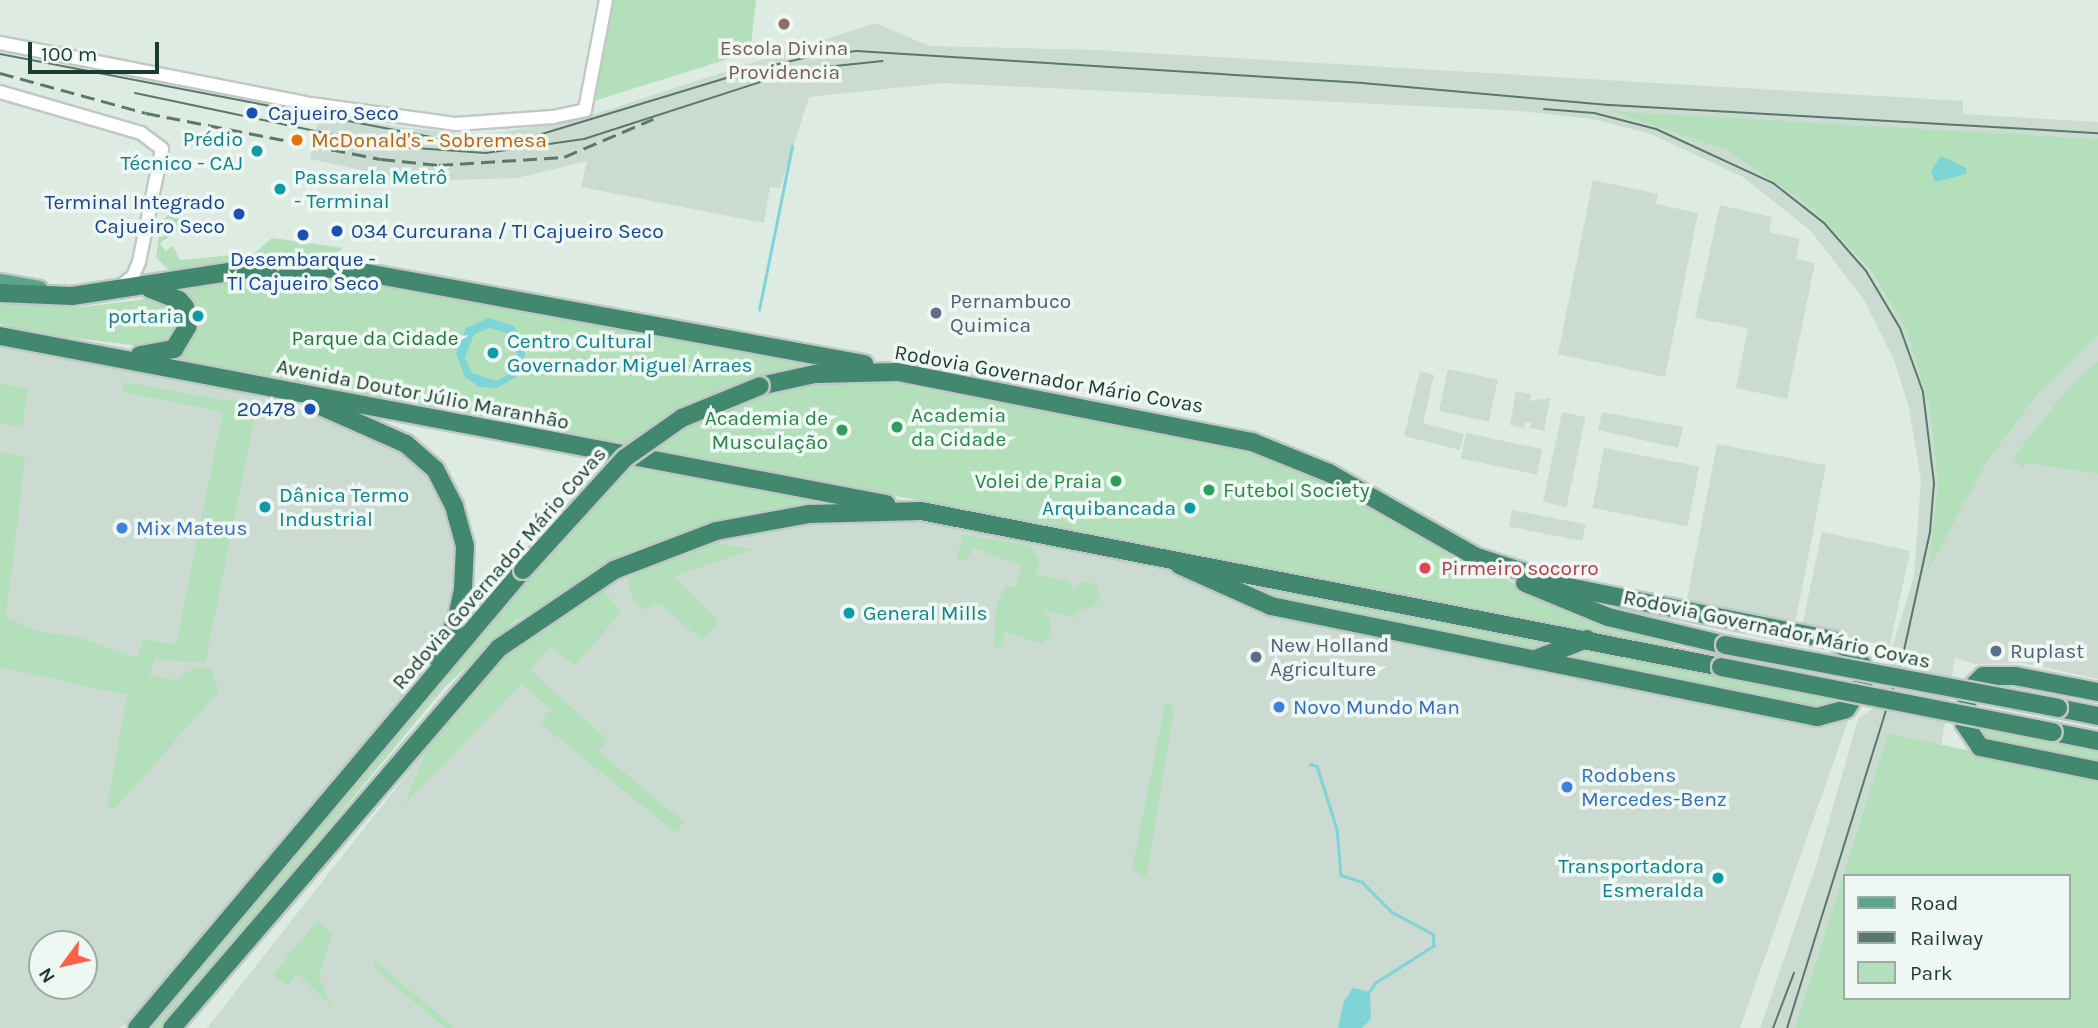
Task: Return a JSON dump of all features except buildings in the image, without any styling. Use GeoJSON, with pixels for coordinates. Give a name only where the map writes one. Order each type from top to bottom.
{"type":"FeatureCollection","features":[{"type":"Feature","properties":{"kind":"highway"},"geometry":{"type":"LineString","coordinates":[[0,293],[72,296],[255,268],[345,270],[898,372]]}},
{"type":"Feature","properties":{"kind":"highway"},"geometry":{"type":"LineString","coordinates":[[109,355],[162,354],[186,334],[187,312],[179,300],[163,291],[136,288]]}},
{"type":"Feature","properties":{"kind":"highway","name":"Avenida Doutor Júlio Maranhão"},"geometry":{"type":"LineString","coordinates":[[0,336],[921,511]]}},
{"type":"Feature","properties":{"kind":"highway","name":"Rodovia Governador Mário Covas"},"geometry":{"type":"LineString","coordinates":[[137,1028],[523,570],[625,458],[682,418],[760,386],[816,374],[898,372],[1273,448],[1329,473],[1533,587],[1608,617],[1725,645],[2098,716]]}},
{"type":"Feature","properties":{"kind":"highway"},"geometry":{"type":"LineString","coordinates":[[272,388],[385,431],[406,444],[435,469],[454,506],[465,546],[459,608],[440,655],[413,699]]}},
{"type":"Feature","properties":{"kind":"highway"},"geometry":{"type":"LineString","coordinates":[[172,1028],[466,681],[499,648],[565,599],[617,569],[716,531],[808,514],[921,511],[1158,555],[2098,741]]}},
{"type":"Feature","properties":{"kind":"highway"},"geometry":{"type":"LineString","coordinates":[[1158,555],[1271,606],[1817,717],[1838,713],[1852,705],[1863,678],[1854,653],[1833,639],[1577,589],[1477,557]]}},
{"type":"Feature","properties":{"kind":"highway"},"geometry":{"type":"LineString","coordinates":[[1535,659],[1587,639]]}},
{"type":"Feature","properties":{"kind":"highway"},"geometry":{"type":"LineString","coordinates":[[2098,692],[2015,676],[1983,676],[1969,690],[1964,723],[1980,747],[2098,771]]}},
{"type":"Feature","properties":{"kind":"main road"},"geometry":{"type":"LineString","coordinates":[[0,282],[72,296]]}},
{"type":"Feature","properties":{"kind":"street"},"geometry":{"type":"LineString","coordinates":[[0,43],[309,103],[418,122],[455,124],[553,117],[585,110],[606,0]]}},
{"type":"Feature","properties":{"kind":"street"},"geometry":{"type":"LineString","coordinates":[[0,93],[141,133],[162,149],[137,270],[116,291]]}},
{"type":"Feature","properties":{"kind":"shaded area"},"geometry":{"type":"Polygon","coordinates":[[[875,23],[930,46],[1096,50],[1963,101],[1963,114],[2098,122],[2098,139],[1613,112],[1725,149],[1779,182],[1811,207],[1870,271],[1907,332],[1929,405],[1938,483],[1929,568],[1987,462],[2038,394],[2098,336],[2098,360],[2070,386],[2027,462],[2098,474],[2098,679],[2024,663],[1974,664],[1955,658],[1941,747],[1888,733],[1795,1028],[1760,1028],[1817,863],[1858,719],[1874,708],[1914,576],[1921,480],[1909,407],[1894,360],[1864,300],[1811,231],[1743,177],[1651,134],[1592,119],[1520,111],[943,83],[809,97],[780,188],[770,187],[764,223],[581,187],[587,161],[517,178],[413,181],[310,159],[319,114],[398,127],[466,134],[504,132],[589,116],[875,23]]]}},
{"type":"Feature","properties":{"kind":"shaded area"},"geometry":{"type":"Polygon","coordinates":[[[1593,180],[1658,194],[1656,204],[1698,213],[1665,377],[1558,354],[1593,180]]]}},
{"type":"Feature","properties":{"kind":"shaded area"},"geometry":{"type":"Polygon","coordinates":[[[1720,205],[1772,217],[1769,232],[1800,239],[1796,259],[1815,263],[1787,399],[1736,388],[1748,328],[1695,318],[1720,205]]]}},
{"type":"Feature","properties":{"kind":"shaded area"},"geometry":{"type":"Polygon","coordinates":[[[0,342],[243,392],[406,444],[447,492],[463,589],[440,655],[155,1006],[119,1028],[0,1028],[0,342]]]}},
{"type":"Feature","properties":{"kind":"shaded area"},"geometry":{"type":"Polygon","coordinates":[[[1448,369],[1498,380],[1489,422],[1439,411],[1448,369]]]}},
{"type":"Feature","properties":{"kind":"shaded area"},"geometry":{"type":"Polygon","coordinates":[[[1420,371],[1434,375],[1423,423],[1464,434],[1460,450],[1404,436],[1420,371]]]}},
{"type":"Feature","properties":{"kind":"shaded area"},"geometry":{"type":"Polygon","coordinates":[[[1516,391],[1531,394],[1530,401],[1550,398],[1544,431],[1530,428],[1531,423],[1526,422],[1524,428],[1510,425],[1516,391]]]}},
{"type":"Feature","properties":{"kind":"shaded area"},"geometry":{"type":"Polygon","coordinates":[[[1562,412],[1585,417],[1566,507],[1543,502],[1562,412]]]}},
{"type":"Feature","properties":{"kind":"shaded area"},"geometry":{"type":"Polygon","coordinates":[[[1602,412],[1683,427],[1678,448],[1598,430],[1602,412]]]}},
{"type":"Feature","properties":{"kind":"shaded area"},"geometry":{"type":"Polygon","coordinates":[[[1466,433],[1542,449],[1537,475],[1461,458],[1466,433]]]}},
{"type":"Feature","properties":{"kind":"shaded area"},"geometry":{"type":"Polygon","coordinates":[[[1717,444],[1826,465],[1795,625],[1686,604],[1717,444]]]}},
{"type":"Feature","properties":{"kind":"shaded area"},"geometry":{"type":"Polygon","coordinates":[[[1604,448],[1699,467],[1688,526],[1592,508],[1604,448]]]}},
{"type":"Feature","properties":{"kind":"shaded area"},"geometry":{"type":"Polygon","coordinates":[[[1512,510],[1586,524],[1582,541],[1509,527],[1512,510]]]}},
{"type":"Feature","properties":{"kind":"shaded area"},"geometry":{"type":"Polygon","coordinates":[[[886,513],[1043,533],[1855,701],[1740,1028],[207,1028],[477,685],[524,640],[660,551],[766,520],[886,513]]]}},
{"type":"Feature","properties":{"kind":"shaded area"},"geometry":{"type":"Polygon","coordinates":[[[1822,532],[1910,551],[1890,647],[1802,628],[1822,532]]]}},
{"type":"Feature","properties":{"kind":"green space"},"geometry":{"type":"Polygon","coordinates":[[[612,0],[756,0],[750,52],[594,101],[612,0]]]}},
{"type":"Feature","properties":{"kind":"green space"},"geometry":{"type":"Polygon","coordinates":[[[1609,111],[2098,139],[2098,336],[2038,394],[1987,462],[1928,571],[1938,483],[1929,405],[1907,332],[1871,271],[1811,207],[1725,149],[1609,111]]]}},
{"type":"Feature","properties":{"kind":"green space"},"geometry":{"type":"Polygon","coordinates":[[[168,215],[189,223],[160,243],[165,251],[173,246],[180,260],[255,253],[272,238],[343,248],[334,255],[256,256],[169,270],[156,258],[161,222],[168,215]]]}},
{"type":"Feature","properties":{"kind":"green space","name":"Parque da Cidade"},"geometry":{"type":"Polygon","coordinates":[[[306,269],[816,362],[866,378],[1256,451],[1319,477],[1534,594],[1676,640],[1674,648],[712,460],[165,359],[178,352],[182,294],[171,286],[306,269]]]}},
{"type":"Feature","properties":{"kind":"green space"},"geometry":{"type":"Polygon","coordinates":[[[165,299],[178,311],[181,323],[169,343],[149,347],[41,334],[0,324],[0,301],[82,307],[165,299]]]}},
{"type":"Feature","properties":{"kind":"green space"},"geometry":{"type":"Polygon","coordinates":[[[2098,360],[2098,474],[2027,463],[2023,468],[2013,458],[2070,386],[2098,360]]]}},
{"type":"Feature","properties":{"kind":"green space"},"geometry":{"type":"Polygon","coordinates":[[[124,382],[257,406],[205,663],[158,660],[159,649],[149,675],[177,680],[195,667],[211,669],[219,691],[115,809],[107,806],[127,695],[0,667],[0,452],[25,457],[6,617],[37,631],[79,637],[136,658],[144,639],[176,645],[223,412],[122,392],[124,382]]]}},
{"type":"Feature","properties":{"kind":"green space"},"geometry":{"type":"Polygon","coordinates":[[[0,383],[28,389],[22,428],[0,423],[0,383]]]}},
{"type":"Feature","properties":{"kind":"green space"},"geometry":{"type":"Polygon","coordinates":[[[632,463],[714,483],[827,501],[748,513],[635,551],[514,622],[445,687],[162,1028],[147,1028],[512,595],[632,463]]]}},
{"type":"Feature","properties":{"kind":"green space"},"geometry":{"type":"Polygon","coordinates":[[[963,535],[1030,545],[1040,560],[1036,574],[1067,581],[1073,585],[1069,596],[1079,582],[1098,584],[1100,599],[1093,607],[1079,610],[1075,618],[1044,610],[1051,622],[1049,637],[1041,644],[1005,631],[1000,647],[994,647],[996,608],[1006,585],[1015,588],[1021,566],[974,548],[967,560],[956,560],[963,535]]]}},
{"type":"Feature","properties":{"kind":"green space"},"geometry":{"type":"Polygon","coordinates":[[[715,543],[755,549],[674,576],[719,621],[702,640],[659,603],[645,610],[633,601],[627,579],[689,544],[715,543]]]}},
{"type":"Feature","properties":{"kind":"green space"},"geometry":{"type":"Polygon","coordinates":[[[1221,571],[1851,698],[1828,713],[1271,606],[1221,571]]]}},
{"type":"Feature","properties":{"kind":"green space"},"geometry":{"type":"Polygon","coordinates":[[[600,586],[621,612],[607,629],[575,665],[550,647],[530,670],[609,741],[597,750],[684,822],[676,833],[540,723],[549,710],[564,721],[522,684],[404,805],[434,731],[512,644],[600,586]]]}},
{"type":"Feature","properties":{"kind":"green space"},"geometry":{"type":"Polygon","coordinates":[[[1170,703],[1174,709],[1146,878],[1132,869],[1165,704],[1170,703]]]}},
{"type":"Feature","properties":{"kind":"green space"},"geometry":{"type":"Polygon","coordinates":[[[1975,723],[2098,749],[2098,766],[1992,745],[1980,737],[1975,723]]]}},
{"type":"Feature","properties":{"kind":"green space"},"geometry":{"type":"Polygon","coordinates":[[[1888,733],[2098,779],[2098,1028],[1795,1028],[1842,879],[1842,1000],[2070,1000],[2070,874],[1844,874],[1888,733]]]}},
{"type":"Feature","properties":{"kind":"green space"},"geometry":{"type":"Polygon","coordinates":[[[318,920],[332,934],[319,977],[333,1008],[297,973],[287,986],[273,974],[318,920]]]}},
{"type":"Feature","properties":{"kind":"green space"},"geometry":{"type":"Polygon","coordinates":[[[375,961],[455,1028],[446,1028],[391,983],[373,965],[375,961]]]}},
{"type":"Feature","properties":{"kind":"water"},"geometry":{"type":"Polygon","coordinates":[[[1941,156],[1966,168],[1966,174],[1935,182],[1931,171],[1941,156]]]}},
{"type":"Feature","properties":{"kind":"water"},"geometry":{"type":"Polygon","coordinates":[[[489,318],[514,326],[526,349],[519,375],[497,388],[480,387],[465,377],[456,353],[466,328],[489,318]],[[490,328],[474,334],[465,358],[472,373],[497,381],[512,372],[518,356],[507,333],[490,328]]]}},
{"type":"Feature","properties":{"kind":"water"},"geometry":{"type":"Polygon","coordinates":[[[1353,988],[1370,992],[1371,1019],[1362,1028],[1338,1028],[1344,1001],[1353,988]]]}},
{"type":"Feature","properties":{"kind":"waterway"},"geometry":{"type":"LineString","coordinates":[[759,310],[792,146]]}},
{"type":"Feature","properties":{"kind":"waterway"},"geometry":{"type":"LineString","coordinates":[[1310,764],[1317,766],[1337,829],[1341,875],[1362,882],[1392,912],[1433,934],[1434,946],[1376,983],[1368,994]]}},
{"type":"Feature","properties":{"kind":"tram line"},"geometry":{"type":"LineString","coordinates":[[0,54],[435,138],[532,137],[749,71],[812,56],[857,51],[1363,83],[1610,105],[2098,133]]}},
{"type":"Feature","properties":{"kind":"tram line"},"geometry":{"type":"LineString","coordinates":[[135,93],[387,146],[486,153],[584,139],[797,70],[883,61]]}},
{"type":"Feature","properties":{"kind":"tram line"},"geometry":{"type":"LineString","coordinates":[[1544,109],[1594,113],[1656,129],[1773,183],[1824,223],[1866,271],[1900,328],[1923,392],[1934,483],[1930,532],[1902,659],[1787,1028]]}},
{"type":"Feature","properties":{"kind":"tram line"},"geometry":{"type":"LineString","coordinates":[[1773,1028],[1794,973]]}},
{"type":"Feature","properties":{"kind":"railway"},"geometry":{"type":"LineString","coordinates":[[0,73],[146,113],[381,159],[439,165],[564,157],[653,119]]}},
{"type":"Feature","properties":{"kind":"place","name":"Escola Divina Providencia"},"geometry":{"type":"Point","coordinates":[784,24]}},
{"type":"Feature","properties":{"kind":"place","name":"Cajueiro Seco"},"geometry":{"type":"Point","coordinates":[252,113]}},
{"type":"Feature","properties":{"kind":"place","name":"McDonald's - Sobremesa"},"geometry":{"type":"Point","coordinates":[297,140]}},
{"type":"Feature","properties":{"kind":"place","name":"Prédio Técnico - CAJ"},"geometry":{"type":"Point","coordinates":[257,151]}},
{"type":"Feature","properties":{"kind":"place","name":"Passarela Metrô - Terminal"},"geometry":{"type":"Point","coordinates":[280,189]}},
{"type":"Feature","properties":{"kind":"place","name":"Terminal Integrado Cajueiro Seco"},"geometry":{"type":"Point","coordinates":[239,214]}},
{"type":"Feature","properties":{"kind":"place","name":"034 Curcurana / TI Cajueiro Seco"},"geometry":{"type":"Point","coordinates":[337,231]}},
{"type":"Feature","properties":{"kind":"place","name":"Desembarque - TI Cajueiro Seco"},"geometry":{"type":"Point","coordinates":[303,235]}},
{"type":"Feature","properties":{"kind":"place","name":"Pernambuco Quimica"},"geometry":{"type":"Point","coordinates":[936,313]}},
{"type":"Feature","properties":{"kind":"place","name":"portaria"},"geometry":{"type":"Point","coordinates":[198,316]}},
{"type":"Feature","properties":{"kind":"place","name":"Centro Cultural Governador Miguel Arraes"},"geometry":{"type":"Point","coordinates":[493,353]}},
{"type":"Feature","properties":{"kind":"place","name":"20478"},"geometry":{"type":"Point","coordinates":[310,409]}},
{"type":"Feature","properties":{"kind":"place","name":"Academia da Cidade"},"geometry":{"type":"Point","coordinates":[897,427]}},
{"type":"Feature","properties":{"kind":"place","name":"Academia de Musculação"},"geometry":{"type":"Point","coordinates":[842,430]}},
{"type":"Feature","properties":{"kind":"place","name":"Volei de Praia"},"geometry":{"type":"Point","coordinates":[1116,481]}},
{"type":"Feature","properties":{"kind":"place","name":"Futebol Society"},"geometry":{"type":"Point","coordinates":[1209,490]}},
{"type":"Feature","properties":{"kind":"place","name":"Dânica Termo Industrial"},"geometry":{"type":"Point","coordinates":[265,507]}},
{"type":"Feature","properties":{"kind":"place","name":"Arquibancada"},"geometry":{"type":"Point","coordinates":[1190,508]}},
{"type":"Feature","properties":{"kind":"place","name":"Mix Mateus"},"geometry":{"type":"Point","coordinates":[122,528]}},
{"type":"Feature","properties":{"kind":"place","name":"Pirmeiro socorro"},"geometry":{"type":"Point","coordinates":[1425,568]}},
{"type":"Feature","properties":{"kind":"place","name":"General Mills"},"geometry":{"type":"Point","coordinates":[849,613]}},
{"type":"Feature","properties":{"kind":"place","name":"Ruplast"},"geometry":{"type":"Point","coordinates":[1996,651]}},
{"type":"Feature","properties":{"kind":"place","name":"New Holland Agriculture"},"geometry":{"type":"Point","coordinates":[1256,657]}},
{"type":"Feature","properties":{"kind":"place","name":"Novo Mundo Man"},"geometry":{"type":"Point","coordinates":[1279,707]}},
{"type":"Feature","properties":{"kind":"place","name":"Rodobens Mercedes-Benz"},"geometry":{"type":"Point","coordinates":[1567,787]}},
{"type":"Feature","properties":{"kind":"place","name":"Transportadora Esmeralda"},"geometry":{"type":"Point","coordinates":[1718,878]}}]}
